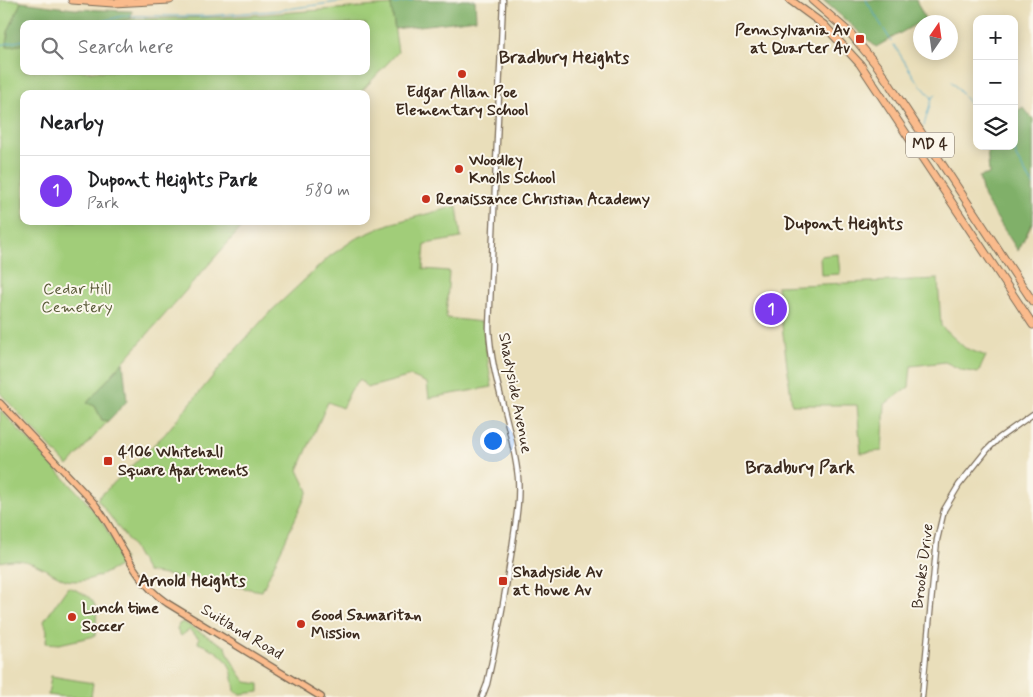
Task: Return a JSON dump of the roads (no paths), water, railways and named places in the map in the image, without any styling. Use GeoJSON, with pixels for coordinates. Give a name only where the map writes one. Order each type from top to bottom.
{"type":"FeatureCollection","features":[{"type":"Feature","properties":{"kind":"highway"},"geometry":{"type":"LineString","coordinates":[[72,0],[113,3],[170,0]]}},
{"type":"Feature","properties":{"kind":"highway","name":"MD 4"},"geometry":{"type":"LineString","coordinates":[[790,0],[829,30],[860,64],[1033,325]]}},
{"type":"Feature","properties":{"kind":"highway","name":"MD 4"},"geometry":{"type":"LineString","coordinates":[[812,0],[851,34],[878,67],[1033,302]]}},
{"type":"Feature","properties":{"kind":"main road","name":"Suitland Road"},"geometry":{"type":"LineString","coordinates":[[0,403],[97,507],[138,575],[150,590],[167,603],[321,697]]}},
{"type":"Feature","properties":{"kind":"street","name":"Shadyside Avenue"},"geometry":{"type":"LineString","coordinates":[[482,697],[487,684],[503,600],[517,517],[519,490],[517,470],[490,348],[489,328],[503,0]]}},
{"type":"Feature","properties":{"kind":"street","name":"Brooks Drive"},"geometry":{"type":"LineString","coordinates":[[922,697],[937,540],[944,510],[959,485],[987,450],[999,438],[1033,414]]}},
{"type":"Feature","properties":{"kind":"waterway"},"geometry":{"type":"LineString","coordinates":[[107,20],[122,16],[207,16],[273,11],[352,0]]}},
{"type":"Feature","properties":{"kind":"waterway"},"geometry":{"type":"LineString","coordinates":[[381,0],[395,4],[413,0]]}},
{"type":"Feature","properties":{"kind":"waterway"},"geometry":{"type":"LineString","coordinates":[[866,0],[891,41]]}},
{"type":"Feature","properties":{"kind":"waterway"},"geometry":{"type":"LineString","coordinates":[[0,45],[20,41]]}},
{"type":"Feature","properties":{"kind":"waterway"},"geometry":{"type":"LineString","coordinates":[[894,45],[914,77],[932,98],[924,125]]}},
{"type":"Feature","properties":{"kind":"waterway"},"geometry":{"type":"LineString","coordinates":[[952,82],[973,107]]}},
{"type":"Feature","properties":{"kind":"waterway"},"geometry":{"type":"LineString","coordinates":[[932,98],[937,94]]}},
{"type":"Feature","properties":{"kind":"waterway"},"geometry":{"type":"LineString","coordinates":[[1015,150],[1016,157],[1033,185]]}},
{"type":"Feature","properties":{"kind":"place","name":"Pennsylvania Av at Quarter Av"},"geometry":{"type":"Point","coordinates":[860,39]}},
{"type":"Feature","properties":{"kind":"place","name":"Edgar Allan Poe Elementary School"},"geometry":{"type":"Point","coordinates":[462,74]}},
{"type":"Feature","properties":{"kind":"place","name":"Woodley Knolls School"},"geometry":{"type":"Point","coordinates":[459,169]}},
{"type":"Feature","properties":{"kind":"place","name":"Renaissance Christian Academy"},"geometry":{"type":"Point","coordinates":[426,199]}},
{"type":"Feature","properties":{"kind":"place","name":"Dupont Heights Park"},"geometry":{"type":"Point","coordinates":[771,309]}},
{"type":"Feature","properties":{"kind":"place","name":"4106 Whitehall Square Apartments"},"geometry":{"type":"Point","coordinates":[108,461]}},
{"type":"Feature","properties":{"kind":"place","name":"Shadyside Av at Howe Av"},"geometry":{"type":"Point","coordinates":[503,581]}},
{"type":"Feature","properties":{"kind":"place","name":"Lunch time Soccer"},"geometry":{"type":"Point","coordinates":[72,617]}},
{"type":"Feature","properties":{"kind":"place","name":"Good Samaritan Mission"},"geometry":{"type":"Point","coordinates":[301,624]}},
{"type":"Feature","properties":{"kind":"district","name":"Bradbury Heights"},"geometry":{"type":"Point","coordinates":[564,58]}},
{"type":"Feature","properties":{"kind":"district","name":"Dupont Heights"},"geometry":{"type":"Point","coordinates":[843,224]}},
{"type":"Feature","properties":{"kind":"district","name":"Bradbury Park"},"geometry":{"type":"Point","coordinates":[800,468]}},
{"type":"Feature","properties":{"kind":"district","name":"Arnold Heights"},"geometry":{"type":"Point","coordinates":[192,581]}},
{"type":"Feature","properties":{"kind":"park label","name":"Cedar Hill Cemetery"},"geometry":{"type":"Point","coordinates":[77,298]}}]}
